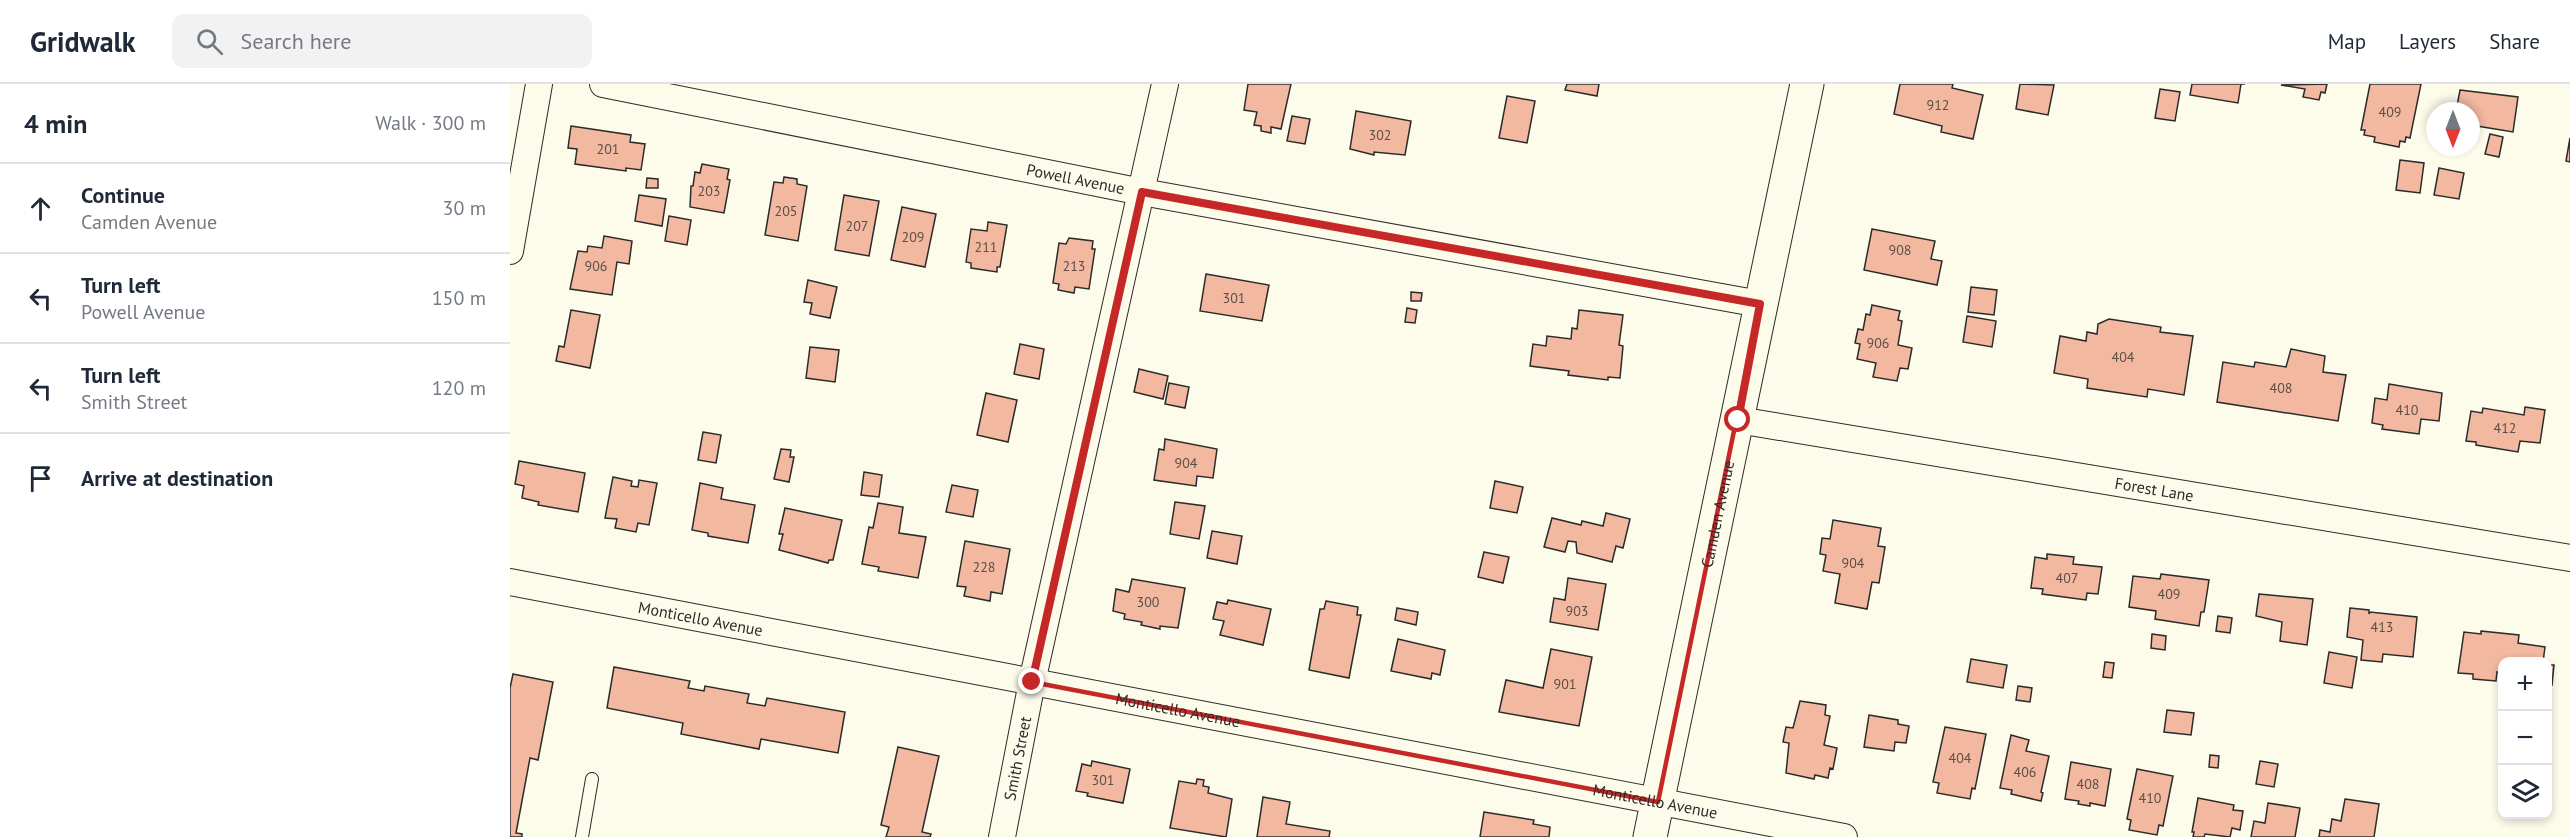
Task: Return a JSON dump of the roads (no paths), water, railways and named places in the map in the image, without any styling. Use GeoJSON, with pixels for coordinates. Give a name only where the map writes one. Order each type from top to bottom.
{"type":"FeatureCollection","features":[{"type":"Feature","properties":{"kind":"street"},"geometry":{"type":"LineString","coordinates":[[510,251],[539,84]]}},
{"type":"Feature","properties":{"kind":"street","name":"Powell Avenue"},"geometry":{"type":"LineString","coordinates":[[603,84],[1142,192],[1760,304]]}},
{"type":"Feature","properties":{"kind":"street","name":"Smith Street"},"geometry":{"type":"LineString","coordinates":[[1002,837],[1032,682],[1165,84]]}},
{"type":"Feature","properties":{"kind":"street","name":"Camden Avenue"},"geometry":{"type":"LineString","coordinates":[[1650,837],[1807,84]]}},
{"type":"Feature","properties":{"kind":"street","name":"Forest Lane"},"geometry":{"type":"LineString","coordinates":[[1738,420],[2570,558]]}},
{"type":"Feature","properties":{"kind":"street","name":"Monticello Avenue"},"geometry":{"type":"LineString","coordinates":[[510,582],[1844,837]]}},
{"type":"Feature","properties":{"kind":"lane"},"geometry":{"type":"LineString","coordinates":[[582,837],[592,779]]}}]}
